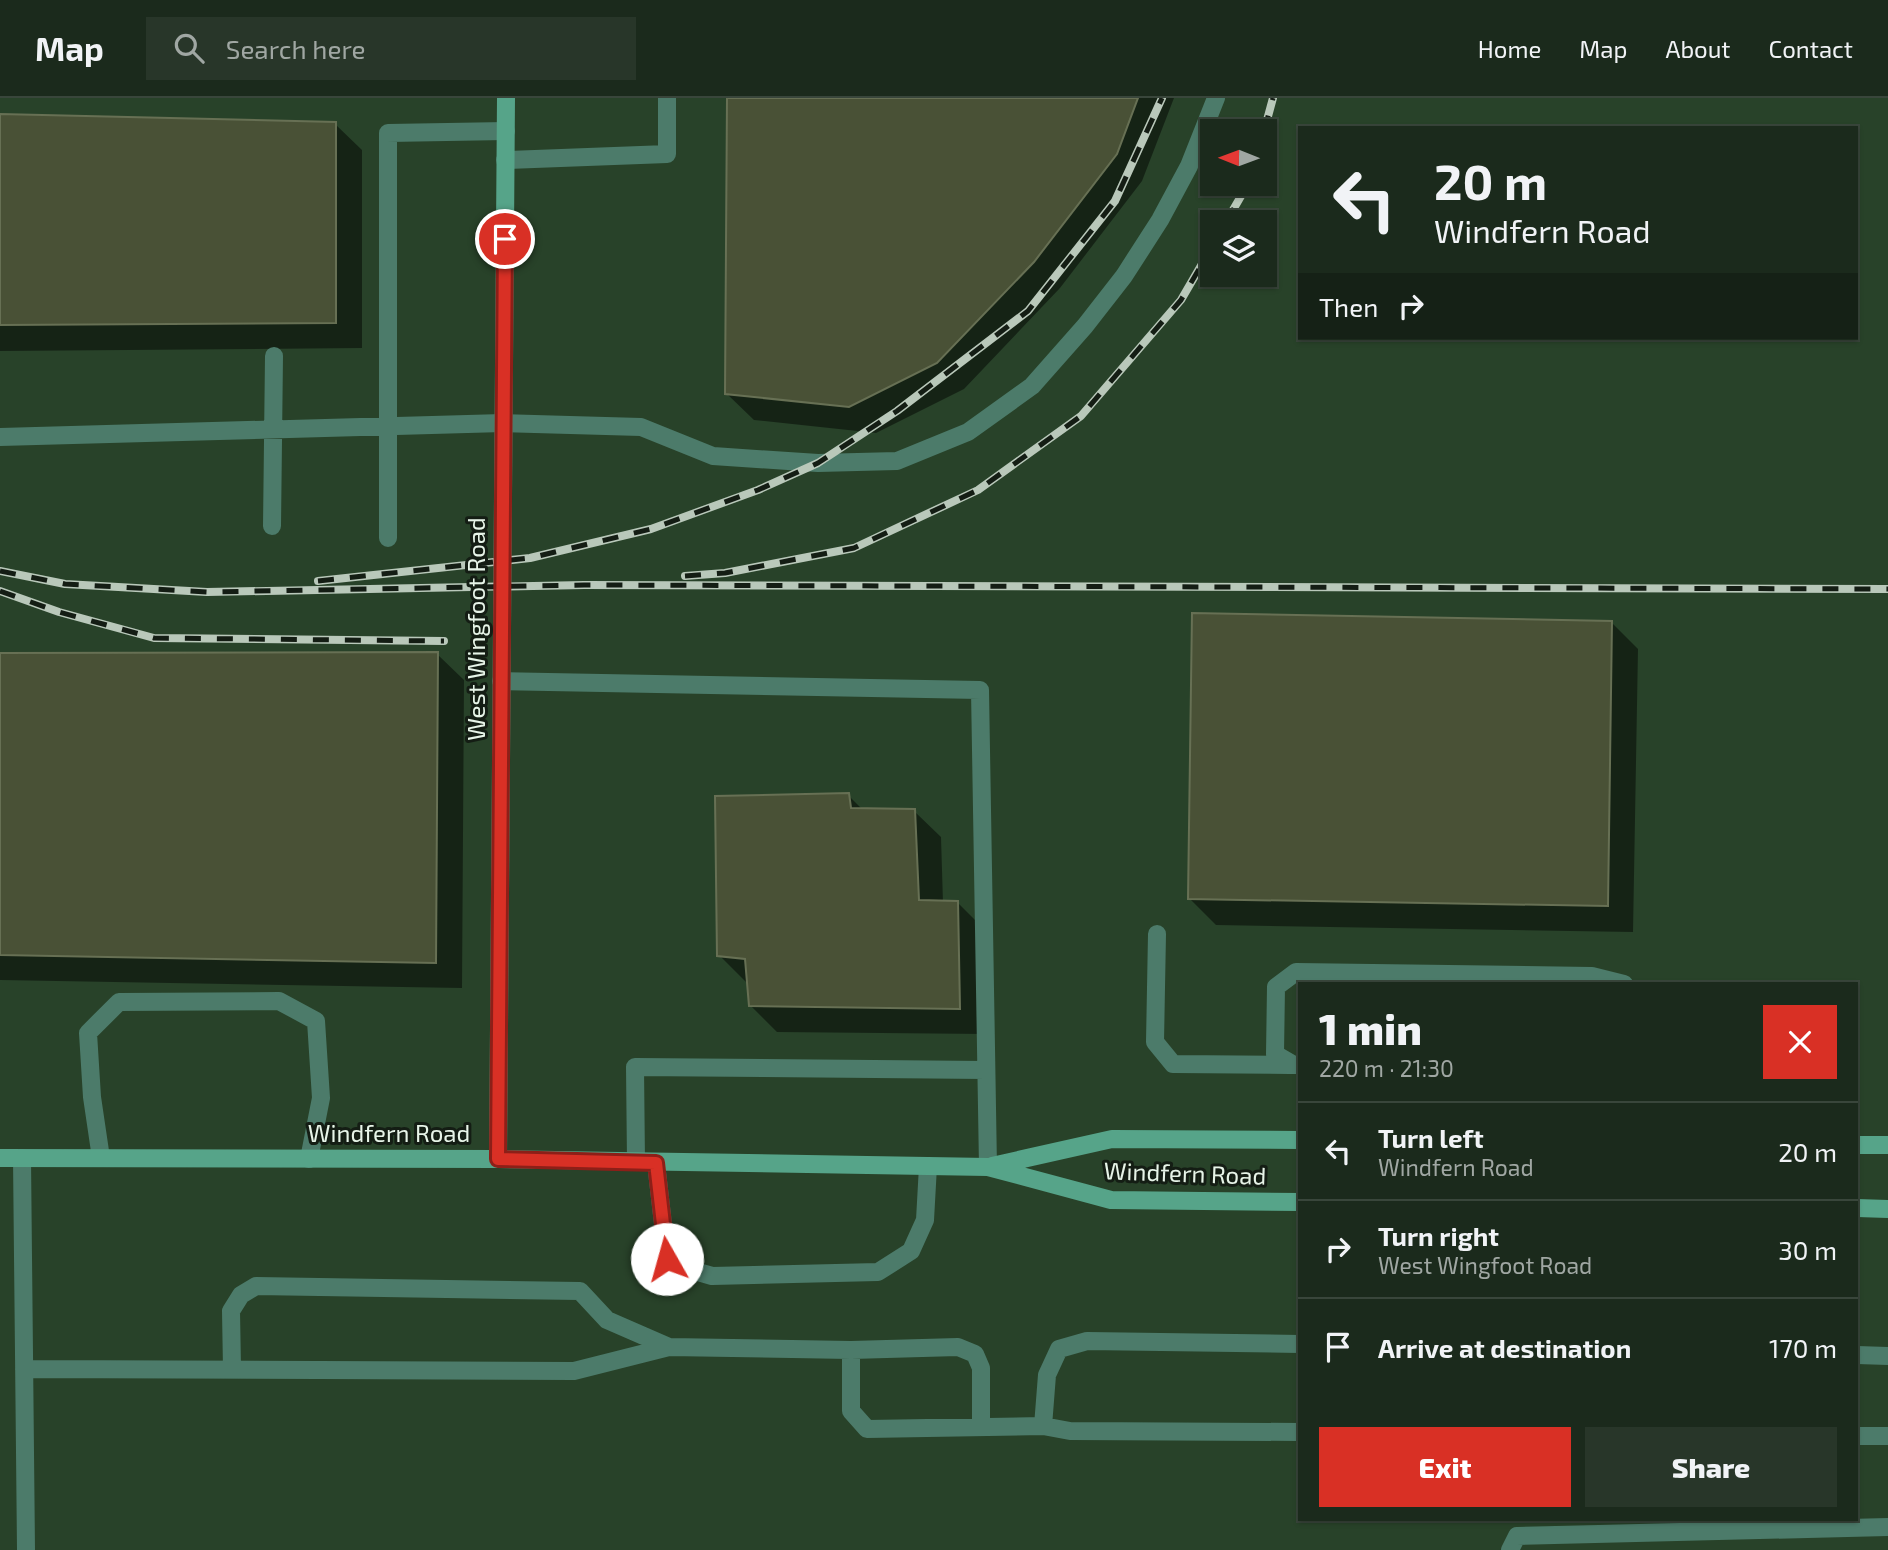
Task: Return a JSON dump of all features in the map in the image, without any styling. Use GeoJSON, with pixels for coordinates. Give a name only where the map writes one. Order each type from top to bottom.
{"type":"FeatureCollection","features":[{"type":"Feature","properties":{"kind":"street","name":"West Wingfoot Road"},"geometry":{"type":"LineString","coordinates":[[498,1159],[506,98]]}},
{"type":"Feature","properties":{"kind":"street","name":"Windfern Road"},"geometry":{"type":"LineString","coordinates":[[0,1158],[498,1159],[988,1167],[1112,1139],[1298,1140]]}},
{"type":"Feature","properties":{"kind":"street"},"geometry":{"type":"LineString","coordinates":[[1858,1145],[1888,1145]]}},
{"type":"Feature","properties":{"kind":"street","name":"Windfern Road"},"geometry":{"type":"LineString","coordinates":[[988,1167],[1111,1200],[1298,1202]]}},
{"type":"Feature","properties":{"kind":"street"},"geometry":{"type":"LineString","coordinates":[[1858,1208],[1888,1209]]}},
{"type":"Feature","properties":{"kind":"lane"},"geometry":{"type":"LineString","coordinates":[[505,160],[667,154],[667,98]]}},
{"type":"Feature","properties":{"kind":"lane"},"geometry":{"type":"LineString","coordinates":[[0,437],[503,423],[641,427],[713,456],[818,463],[897,461],[968,432],[1032,386],[1085,326],[1124,276],[1160,220],[1189,166],[1216,98]]}},
{"type":"Feature","properties":{"kind":"lane"},"geometry":{"type":"LineString","coordinates":[[388,538],[388,133],[506,131]]}},
{"type":"Feature","properties":{"kind":"lane"},"geometry":{"type":"LineString","coordinates":[[272,526],[274,356]]}},
{"type":"Feature","properties":{"kind":"lane"},"geometry":{"type":"LineString","coordinates":[[501,681],[980,690],[988,1167]]}},
{"type":"Feature","properties":{"kind":"lane"},"geometry":{"type":"LineString","coordinates":[[1157,934],[1155,1042],[1173,1064],[1297,1065]]}},
{"type":"Feature","properties":{"kind":"lane"},"geometry":{"type":"LineString","coordinates":[[1297,1065],[1275,1054],[1276,986],[1296,972],[1592,976],[1616,982]]}},
{"type":"Feature","properties":{"kind":"lane"},"geometry":{"type":"LineString","coordinates":[[101,1158],[92,1097],[88,1032],[119,1002],[279,1002],[316,1021],[321,1098],[309,1159]]}},
{"type":"Feature","properties":{"kind":"lane"},"geometry":{"type":"LineString","coordinates":[[636,1162],[635,1067],[986,1070]]}},
{"type":"Feature","properties":{"kind":"lane"},"geometry":{"type":"LineString","coordinates":[[22,1158],[26,1550]]}},
{"type":"Feature","properties":{"kind":"lane"},"geometry":{"type":"LineString","coordinates":[[656,1163],[667,1259],[681,1267],[712,1276],[878,1272],[911,1251],[925,1220],[928,1166]]}},
{"type":"Feature","properties":{"kind":"lane"},"geometry":{"type":"LineString","coordinates":[[232,1369],[231,1311],[241,1295],[256,1286],[580,1291],[607,1320],[669,1347]]}},
{"type":"Feature","properties":{"kind":"lane"},"geometry":{"type":"LineString","coordinates":[[1043,1426],[1047,1376],[1059,1349],[1087,1341],[1298,1344]]}},
{"type":"Feature","properties":{"kind":"lane"},"geometry":{"type":"LineString","coordinates":[[24,1369],[574,1371],[669,1347],[851,1350],[958,1347],[975,1354],[981,1368],[981,1427]]}},
{"type":"Feature","properties":{"kind":"lane"},"geometry":{"type":"LineString","coordinates":[[851,1350],[851,1411],[867,1429],[1043,1426],[1070,1431],[1298,1432]]}},
{"type":"Feature","properties":{"kind":"lane"},"geometry":{"type":"LineString","coordinates":[[1858,1355],[1888,1356]]}},
{"type":"Feature","properties":{"kind":"lane"},"geometry":{"type":"LineString","coordinates":[[1858,1436],[1888,1436]]}},
{"type":"Feature","properties":{"kind":"lane"},"geometry":{"type":"LineString","coordinates":[[1510,1550],[1517,1536],[1888,1527]]}},
{"type":"Feature","properties":{"kind":"shaded area"},"geometry":{"type":"Polygon","coordinates":[[[0,98],[1888,98],[1888,1550],[0,1550],[0,98]]]}},
{"type":"Feature","properties":{"kind":"building"},"geometry":{"type":"Polygon","coordinates":[[[727,98],[1138,98],[1117,154],[1034,262],[937,363],[849,407],[725,394],[727,98]]]}},
{"type":"Feature","properties":{"kind":"building"},"geometry":{"type":"Polygon","coordinates":[[[0,114],[336,122],[336,323],[0,325],[0,114]]]}},
{"type":"Feature","properties":{"kind":"building"},"geometry":{"type":"Polygon","coordinates":[[[1192,613],[1612,621],[1608,906],[1188,899],[1192,613]]]}},
{"type":"Feature","properties":{"kind":"building"},"geometry":{"type":"Polygon","coordinates":[[[438,652],[436,963],[0,955],[0,653],[438,652]]]}},
{"type":"Feature","properties":{"kind":"building"},"geometry":{"type":"Polygon","coordinates":[[[849,793],[851,808],[915,809],[919,900],[958,901],[960,1009],[749,1006],[745,959],[717,956],[715,796],[849,793]]]}},
{"type":"Feature","properties":{"kind":"railway"},"geometry":{"type":"LineString","coordinates":[[318,581],[530,558],[651,529],[758,490],[818,463],[897,411],[1028,311],[1115,201],[1162,98]]}},
{"type":"Feature","properties":{"kind":"railway"},"geometry":{"type":"LineString","coordinates":[[1267,119],[1273,98]]}},
{"type":"Feature","properties":{"kind":"railway"},"geometry":{"type":"LineString","coordinates":[[1233,210],[1241,196]]}},
{"type":"Feature","properties":{"kind":"railway"},"geometry":{"type":"LineString","coordinates":[[685,576],[725,573],[854,548],[978,490],[1081,416],[1181,300],[1200,267]]}},
{"type":"Feature","properties":{"kind":"railway"},"geometry":{"type":"LineString","coordinates":[[0,571],[65,584],[207,592],[584,585],[1888,589]]}},
{"type":"Feature","properties":{"kind":"railway"},"geometry":{"type":"LineString","coordinates":[[0,591],[59,612],[154,638],[444,641]]}},
{"type":"Feature","properties":{"kind":"route"},"geometry":{"type":"LineString","coordinates":[[505,239],[498,1159],[656,1163],[667,1259]]}}]}
